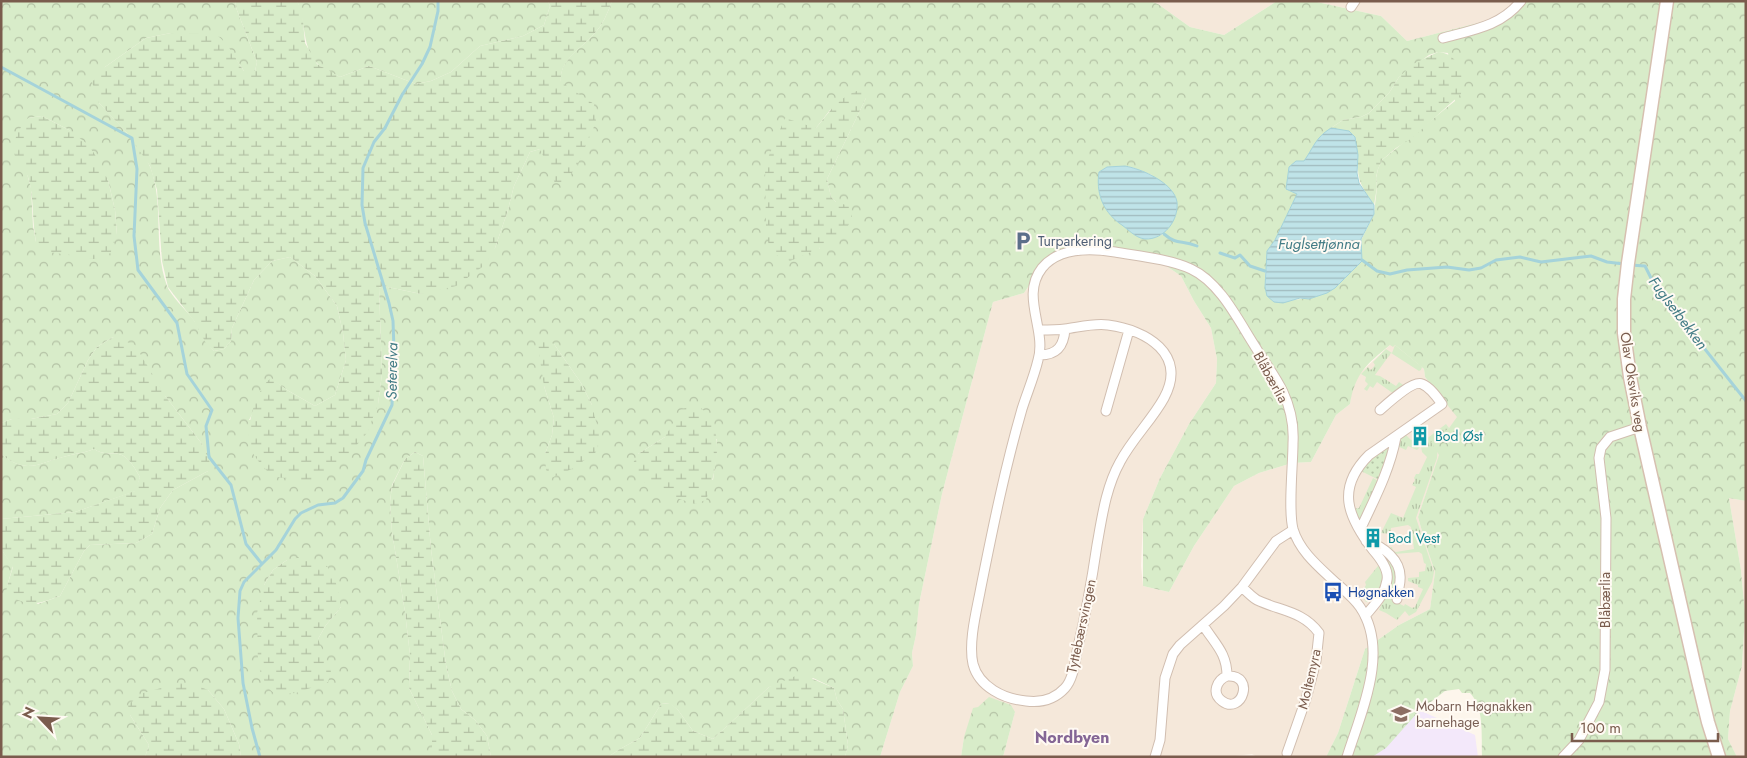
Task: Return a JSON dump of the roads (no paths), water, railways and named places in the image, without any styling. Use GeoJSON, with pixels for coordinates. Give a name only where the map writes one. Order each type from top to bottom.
{"type":"FeatureCollection","features":[{"type":"Feature","properties":{"kind":"street"},"geometry":{"type":"LineString","coordinates":[[1443,38],[1491,25],[1512,12],[1521,1]]}},
{"type":"Feature","properties":{"kind":"street","name":"Olav Oksviks veg"},"geometry":{"type":"LineString","coordinates":[[1667,1],[1624,299],[1624,333],[1640,426],[1698,681],[1719,757]]}},
{"type":"Feature","properties":{"kind":"street","name":"Blåbærlia"},"geometry":{"type":"LineString","coordinates":[[1040,330],[1033,298],[1038,275],[1043,266],[1067,251],[1108,251],[1192,269],[1214,287],[1229,304],[1284,393],[1290,412],[1294,434],[1291,514],[1293,530],[1306,554],[1358,604],[1366,616],[1371,630],[1374,645],[1373,662],[1369,683],[1347,757]]}},
{"type":"Feature","properties":{"kind":"street","name":"Tyttebærsvingen"},"geometry":{"type":"LineString","coordinates":[[1094,324],[1110,325],[1145,335],[1162,349],[1170,363],[1171,378],[1166,395],[1121,460],[1110,485],[1102,518],[1085,617],[1068,685],[1054,697],[1042,701],[1022,701],[988,688],[980,679],[974,667],[972,651],[976,616],[994,517],[1023,406],[1040,355],[1040,330],[1065,329],[1094,324]]}},
{"type":"Feature","properties":{"kind":"street"},"geometry":{"type":"LineString","coordinates":[[1040,355],[1055,353],[1061,346],[1065,329]]}},
{"type":"Feature","properties":{"kind":"street"},"geometry":{"type":"LineString","coordinates":[[1106,410],[1129,330]]}},
{"type":"Feature","properties":{"kind":"street"},"geometry":{"type":"LineString","coordinates":[[1366,616],[1383,593],[1388,579],[1382,561],[1366,541],[1352,515],[1347,494],[1349,484],[1361,463],[1378,448],[1442,404],[1428,387],[1420,382],[1407,388],[1380,410]]}},
{"type":"Feature","properties":{"kind":"street","name":"Blåbærlia"},"geometry":{"type":"LineString","coordinates":[[1567,756],[1579,740],[1599,702],[1605,670],[1606,518],[1599,458],[1601,448],[1610,437],[1640,426]]}},
{"type":"Feature","properties":{"kind":"street"},"geometry":{"type":"LineString","coordinates":[[1360,530],[1382,483],[1394,450],[1396,437]]}},
{"type":"Feature","properties":{"kind":"street"},"geometry":{"type":"LineString","coordinates":[[1155,757],[1160,740],[1165,678],[1174,654],[1180,645],[1242,587],[1270,548],[1293,530]]}},
{"type":"Feature","properties":{"kind":"street"},"geometry":{"type":"LineString","coordinates":[[1366,541],[1382,548],[1395,561],[1400,578],[1397,599]]}},
{"type":"Feature","properties":{"kind":"street","name":"Moltemyra"},"geometry":{"type":"LineString","coordinates":[[1242,587],[1256,599],[1303,617],[1312,623],[1318,632],[1316,661],[1288,753]]}},
{"type":"Feature","properties":{"kind":"street"},"geometry":{"type":"LineString","coordinates":[[1203,625],[1221,649],[1227,664],[1227,676]]}},
{"type":"Feature","properties":{"kind":"water","name":"Fuglsettjønna"},"geometry":{"type":"Polygon","coordinates":[[[1331,128],[1349,131],[1355,137],[1359,183],[1374,205],[1374,214],[1361,239],[1362,261],[1335,288],[1327,293],[1309,299],[1300,298],[1283,303],[1274,302],[1267,296],[1265,287],[1267,251],[1275,240],[1297,194],[1286,189],[1289,167],[1296,161],[1304,161],[1318,139],[1331,128]]]}},
{"type":"Feature","properties":{"kind":"water"},"geometry":{"type":"Polygon","coordinates":[[[1125,166],[1140,170],[1156,178],[1164,183],[1175,195],[1177,202],[1176,216],[1169,228],[1158,236],[1145,239],[1138,237],[1113,218],[1104,206],[1098,187],[1099,172],[1107,167],[1125,166]]]}},
{"type":"Feature","properties":{"kind":"waterway","name":"Seterelva"},"geometry":{"type":"LineString","coordinates":[[260,757],[243,683],[238,618],[240,591],[244,582],[276,550],[295,519],[301,513],[318,505],[335,503],[343,498],[363,471],[366,460],[392,405],[393,321],[365,223],[362,205],[363,168],[374,142],[385,128],[430,47],[438,11],[438,1]]}},
{"type":"Feature","properties":{"kind":"waterway"},"geometry":{"type":"LineString","coordinates":[[1,67],[132,138],[137,169],[134,236],[138,270],[177,323],[187,374],[212,410],[206,426],[209,457],[231,485],[246,544],[262,564]]}},
{"type":"Feature","properties":{"kind":"waterway"},"geometry":{"type":"LineString","coordinates":[[1164,234],[1173,240],[1197,246]]}},
{"type":"Feature","properties":{"kind":"waterway"},"geometry":{"type":"LineString","coordinates":[[1220,253],[1235,258],[1240,255],[1250,266],[1265,271]]}},
{"type":"Feature","properties":{"kind":"waterway","name":"Fuglsetbekken"},"geometry":{"type":"LineString","coordinates":[[1362,260],[1377,271],[1390,274],[1407,270],[1447,267],[1469,270],[1481,268],[1496,260],[1520,257],[1541,262],[1591,256],[1607,262],[1624,264]]}},
{"type":"Feature","properties":{"kind":"waterway","name":"Fuglsetbekken"},"geometry":{"type":"LineString","coordinates":[[1630,265],[1645,266],[1655,286],[1746,401]]}},
{"type":"Feature","properties":{"kind":"place","name":"Turparkering"},"geometry":{"type":"Point","coordinates":[1023,241]}},
{"type":"Feature","properties":{"kind":"place","name":"Bod Øst"},"geometry":{"type":"Point","coordinates":[1420,436]}},
{"type":"Feature","properties":{"kind":"place","name":"Bod Vest"},"geometry":{"type":"Point","coordinates":[1373,538]}},
{"type":"Feature","properties":{"kind":"place","name":"Høgnakken"},"geometry":{"type":"Point","coordinates":[1333,592]}},
{"type":"Feature","properties":{"kind":"place","name":"Mobarn Høgnakken barnehage"},"geometry":{"type":"Point","coordinates":[1401,714]}},
{"type":"Feature","properties":{"kind":"district","name":"Nordbyen"},"geometry":{"type":"Point","coordinates":[1072,737]}}]}
